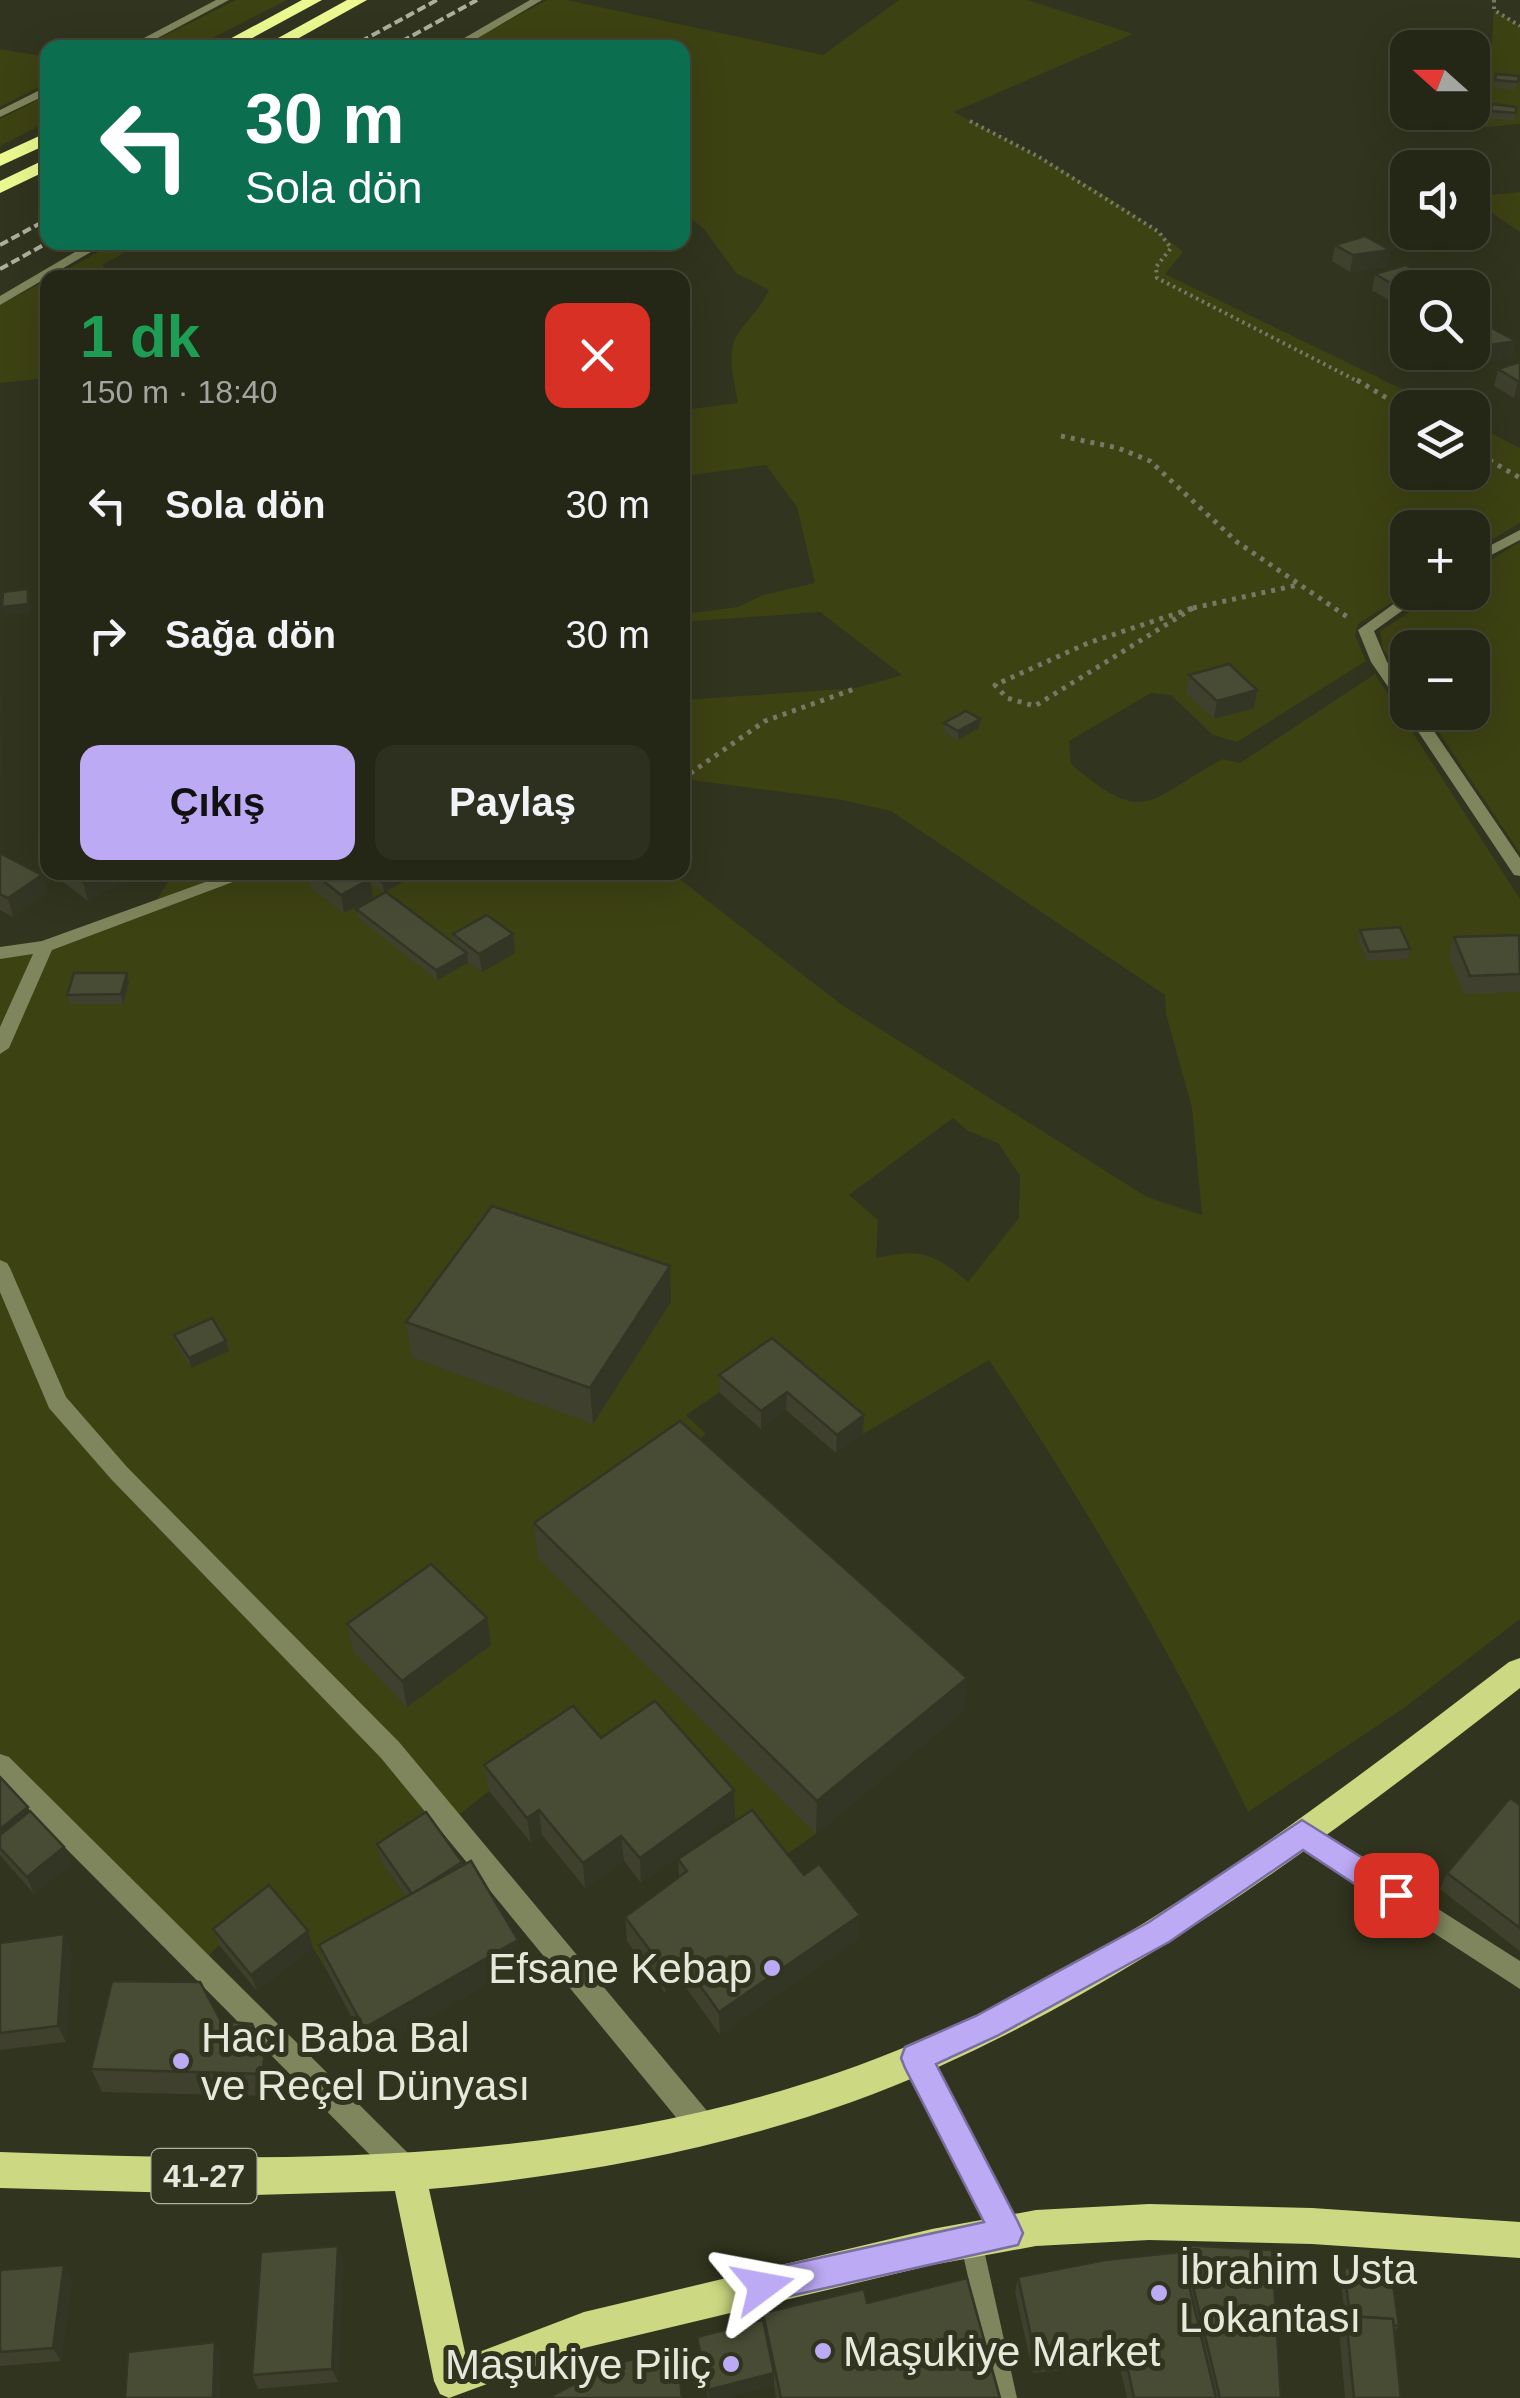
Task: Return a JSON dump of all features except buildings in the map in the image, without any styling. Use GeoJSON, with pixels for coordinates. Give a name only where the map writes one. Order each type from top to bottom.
{"type":"FeatureCollection","features":[{"type":"Feature","properties":{"kind":"highway"},"geometry":{"type":"LineString","coordinates":[[236,40],[314,0]]}},
{"type":"Feature","properties":{"kind":"highway"},"geometry":{"type":"LineString","coordinates":[[283,40],[360,0]]}},
{"type":"Feature","properties":{"kind":"highway"},"geometry":{"type":"LineString","coordinates":[[0,161],[40,141]]}},
{"type":"Feature","properties":{"kind":"highway"},"geometry":{"type":"LineString","coordinates":[[0,188],[40,167]]}},
{"type":"Feature","properties":{"kind":"main road","name":"41-27"},"geometry":{"type":"LineString","coordinates":[[0,2170],[229,2177],[408,2172],[597,2149],[703,2128],[832,2091],[986,2026],[1144,1940],[1302,1834],[1520,1671]]}},
{"type":"Feature","properties":{"kind":"main road"},"geometry":{"type":"LineString","coordinates":[[408,2172],[453,2382],[584,2330],[1007,2233],[1149,2222],[1312,2226],[1520,2240]]}},
{"type":"Feature","properties":{"kind":"street"},"geometry":{"type":"LineString","coordinates":[[146,40],[224,0]]}},
{"type":"Feature","properties":{"kind":"street"},"geometry":{"type":"LineString","coordinates":[[466,40],[538,0]]}},
{"type":"Feature","properties":{"kind":"street"},"geometry":{"type":"LineString","coordinates":[[0,114],[40,93]]}},
{"type":"Feature","properties":{"kind":"street"},"geometry":{"type":"LineString","coordinates":[[53,270],[88,250]]}},
{"type":"Feature","properties":{"kind":"street"},"geometry":{"type":"LineString","coordinates":[[0,300],[40,277]]}},
{"type":"Feature","properties":{"kind":"street"},"geometry":{"type":"LineString","coordinates":[[1490,551],[1520,534]]}},
{"type":"Feature","properties":{"kind":"street"},"geometry":{"type":"LineString","coordinates":[[1390,678],[1366,630],[1395,610]]}},
{"type":"Feature","properties":{"kind":"street"},"geometry":{"type":"LineString","coordinates":[[1425,730],[1520,872]]}},
{"type":"Feature","properties":{"kind":"street"},"geometry":{"type":"LineString","coordinates":[[0,953],[45,946],[229,880]]}},
{"type":"Feature","properties":{"kind":"street"},"geometry":{"type":"LineString","coordinates":[[0,1048],[45,946]]}},
{"type":"Feature","properties":{"kind":"street"},"geometry":{"type":"LineString","coordinates":[[0,1268],[58,1402],[119,1473],[390,1750],[703,2128]]}},
{"type":"Feature","properties":{"kind":"street"},"geometry":{"type":"LineString","coordinates":[[0,1764],[408,2172]]}},
{"type":"Feature","properties":{"kind":"street"},"geometry":{"type":"LineString","coordinates":[[1302,1834],[1520,1976]]}},
{"type":"Feature","properties":{"kind":"street"},"geometry":{"type":"LineString","coordinates":[[916,2058],[1007,2233]]}},
{"type":"Feature","properties":{"kind":"lane"},"geometry":{"type":"LineString","coordinates":[[971,2240],[1006,2398]]}},
{"type":"Feature","properties":{"kind":"path"},"geometry":{"type":"LineString","coordinates":[[1494,0],[1494,10],[1520,26]]}},
{"type":"Feature","properties":{"kind":"path"},"geometry":{"type":"LineString","coordinates":[[970,121],[1039,157],[1159,232],[1171,248],[1156,267],[1157,278],[1390,400]]}},
{"type":"Feature","properties":{"kind":"path"},"geometry":{"type":"LineString","coordinates":[[1061,436],[1112,446],[1149,460],[1169,475],[1220,528],[1366,630]]}},
{"type":"Feature","properties":{"kind":"path"},"geometry":{"type":"LineString","coordinates":[[1490,460],[1520,478]]}},
{"type":"Feature","properties":{"kind":"path"},"geometry":{"type":"LineString","coordinates":[[1193,608],[1035,706],[1018,704],[1000,694],[995,685],[1088,643],[1193,608],[1298,585]]}},
{"type":"Feature","properties":{"kind":"path"},"geometry":{"type":"LineString","coordinates":[[690,775],[720,758],[748,730],[770,718],[856,688]]}},
{"type":"Feature","properties":{"kind":"green space"},"geometry":{"type":"Polygon","coordinates":[[[236,0],[287,0],[209,40],[156,40],[236,0]]]}},
{"type":"Feature","properties":{"kind":"green space"},"geometry":{"type":"Polygon","coordinates":[[[547,0],[567,0],[823,55],[899,0],[1028,0],[1133,34],[954,112],[1073,176],[1157,231],[1183,252],[1165,274],[1404,390],[1390,390],[1390,490],[1490,490],[1490,433],[1520,448],[1520,523],[1490,541],[1490,510],[1390,510],[1390,604],[1358,624],[1355,635],[1366,661],[1237,742],[1213,735],[1171,695],[1151,693],[1069,741],[1071,764],[1096,784],[1132,802],[1147,801],[1223,759],[1240,763],[1375,674],[1390,697],[1390,730],[1411,730],[1520,899],[1520,1619],[1404,1708],[1248,1812],[1127,1582],[989,1360],[863,1434],[771,1357],[686,1415],[706,1434],[681,1456],[816,1834],[774,1863],[657,1727],[489,1791],[450,1822],[429,1829],[381,1860],[419,1917],[326,1969],[313,1948],[219,1945],[199,1965],[0,1765],[0,953],[150,910],[169,880],[681,880],[842,1005],[1147,1197],[1202,1215],[1192,1108],[1166,1014],[1165,995],[891,811],[837,799],[690,780],[690,700],[856,688],[902,675],[820,612],[690,621],[690,613],[738,607],[763,595],[815,583],[797,507],[766,465],[690,475],[690,409],[738,403],[732,370],[733,345],[769,290],[736,273],[704,229],[690,218],[690,40],[473,40],[547,0]],[[953,1118],[849,1195],[878,1220],[876,1258],[904,1253],[926,1255],[968,1282],[1019,1218],[1020,1176],[998,1143],[968,1131],[953,1118]]]}},
{"type":"Feature","properties":{"kind":"green space"},"geometry":{"type":"Polygon","coordinates":[[[1494,10],[1520,26],[1520,124],[1490,127],[1494,10]]]}},
{"type":"Feature","properties":{"kind":"green space"},"geometry":{"type":"Polygon","coordinates":[[[0,49],[40,56],[40,87],[0,107],[0,49]]]}},
{"type":"Feature","properties":{"kind":"green space"},"geometry":{"type":"Polygon","coordinates":[[[40,99],[40,126],[0,146],[0,119],[40,99]]]}},
{"type":"Feature","properties":{"kind":"green space"},"geometry":{"type":"Polygon","coordinates":[[[1520,192],[1520,232],[1490,212],[1490,195],[1520,192]]]}},
{"type":"Feature","properties":{"kind":"green space"},"geometry":{"type":"Polygon","coordinates":[[[102,250],[129,250],[102,265],[107,270],[65,270],[102,250]]]}},
{"type":"Feature","properties":{"kind":"green space"},"geometry":{"type":"Polygon","coordinates":[[[40,284],[40,379],[0,383],[0,305],[40,284]]]}},
{"type":"Feature","properties":{"kind":"green space"},"geometry":{"type":"Polygon","coordinates":[[[1520,542],[1520,853],[1437,730],[1490,730],[1490,630],[1390,630],[1390,660],[1383,649],[1380,631],[1413,610],[1490,610],[1490,561],[1520,542]]]}},
{"type":"Feature","properties":{"kind":"railway"},"geometry":{"type":"LineString","coordinates":[[364,40],[437,0]]}},
{"type":"Feature","properties":{"kind":"railway"},"geometry":{"type":"LineString","coordinates":[[404,40],[477,0]]}},
{"type":"Feature","properties":{"kind":"railway"},"geometry":{"type":"LineString","coordinates":[[0,245],[40,223]]}},
{"type":"Feature","properties":{"kind":"railway"},"geometry":{"type":"LineString","coordinates":[[0,269],[40,247]]}},
{"type":"Feature","properties":{"kind":"place","name":"Efsane Kebap"},"geometry":{"type":"Point","coordinates":[772,1968]}},
{"type":"Feature","properties":{"kind":"place","name":"Hacı Baba Bal ve Reçel Dünyası"},"geometry":{"type":"Point","coordinates":[181,2061]}},
{"type":"Feature","properties":{"kind":"place","name":"İbrahim Usta Lokantası"},"geometry":{"type":"Point","coordinates":[1159,2293]}},
{"type":"Feature","properties":{"kind":"place","name":"Maşukiye Market"},"geometry":{"type":"Point","coordinates":[823,2351]}},
{"type":"Feature","properties":{"kind":"place","name":"Maşukiye Piliç"},"geometry":{"type":"Point","coordinates":[731,2364]}},
{"type":"Feature","properties":{"kind":"route"},"geometry":{"type":"LineString","coordinates":[[763,2286],[1007,2233],[916,2058],[986,2026],[1159,1932],[1302,1834],[1396,1895]]}}]}
